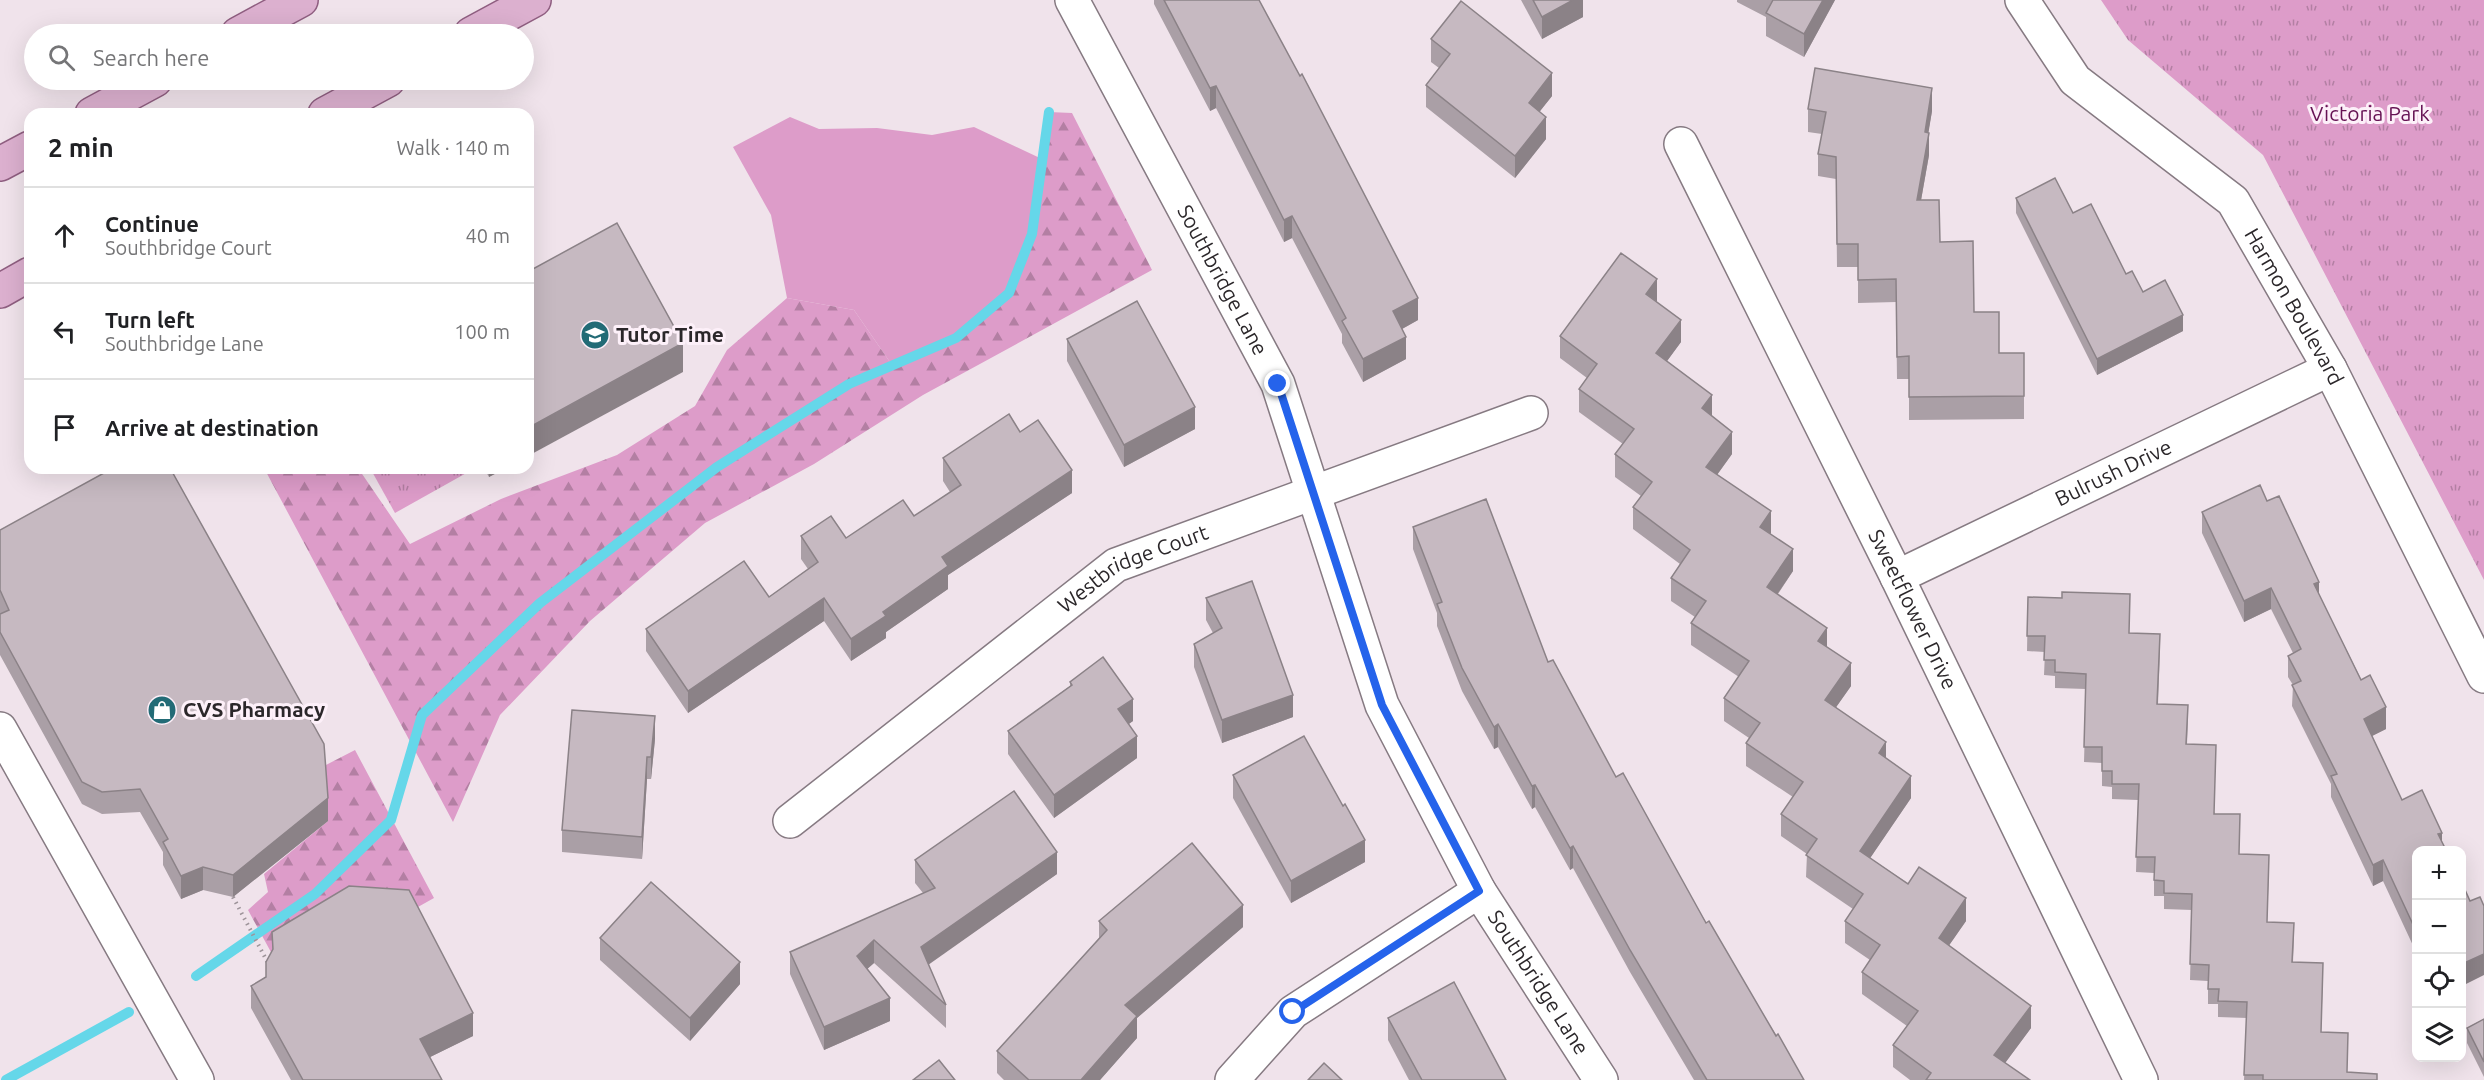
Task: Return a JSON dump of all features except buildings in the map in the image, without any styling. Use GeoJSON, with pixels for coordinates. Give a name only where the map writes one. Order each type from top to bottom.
{"type":"FeatureCollection","features":[{"type":"Feature","properties":{"kind":"main road"},"geometry":{"type":"LineString","coordinates":[[257,24],[301,0]]}},
{"type":"Feature","properties":{"kind":"main road"},"geometry":{"type":"LineString","coordinates":[[490,24],[534,0]]}},
{"type":"Feature","properties":{"kind":"main road"},"geometry":{"type":"LineString","coordinates":[[103,108],[136,90]]}},
{"type":"Feature","properties":{"kind":"main road"},"geometry":{"type":"LineString","coordinates":[[336,108],[369,90]]}},
{"type":"Feature","properties":{"kind":"main road"},"geometry":{"type":"LineString","coordinates":[[0,164],[24,151]]}},
{"type":"Feature","properties":{"kind":"main road"},"geometry":{"type":"LineString","coordinates":[[0,291],[24,277]]}},
{"type":"Feature","properties":{"kind":"street","name":"Southbridge Lane"},"geometry":{"type":"LineString","coordinates":[[1072,0],[1278,384],[1382,705],[1479,891],[1601,1080]]}},
{"type":"Feature","properties":{"kind":"street","name":"Harmon Boulevard"},"geometry":{"type":"LineString","coordinates":[[2022,0],[2075,80],[2233,201],[2330,369],[2484,676]]}},
{"type":"Feature","properties":{"kind":"street","name":"Sweetflower Drive"},"geometry":{"type":"LineString","coordinates":[[1681,144],[1897,578],[2141,1080]]}},
{"type":"Feature","properties":{"kind":"street","name":"Bulrush Drive"},"geometry":{"type":"LineString","coordinates":[[1897,578],[2330,369]]}},
{"type":"Feature","properties":{"kind":"street","name":"Westbridge Court"},"geometry":{"type":"LineString","coordinates":[[790,821],[1116,565],[1531,413]]}},
{"type":"Feature","properties":{"kind":"street"},"geometry":{"type":"LineString","coordinates":[[0,729],[197,1080]]}},
{"type":"Feature","properties":{"kind":"street"},"geometry":{"type":"LineString","coordinates":[[1232,1080],[1293,1012],[1479,891]]}},
{"type":"Feature","properties":{"kind":"path"},"geometry":{"type":"LineString","coordinates":[[233,897],[273,972]]}},
{"type":"Feature","properties":{"kind":"green space","name":"Victoria Park"},"geometry":{"type":"Polygon","coordinates":[[[2101,0],[2484,0],[2484,580],[2263,155],[2128,40],[2101,0]]]}},
{"type":"Feature","properties":{"kind":"green space"},"geometry":{"type":"Polygon","coordinates":[[[1049,112],[1072,113],[1152,270],[923,395],[814,464],[705,523],[590,621],[500,715],[453,822],[267,474],[362,474],[410,544],[501,499],[617,455],[695,406],[727,350],[787,298],[854,310],[892,365],[956,338],[1009,293],[1032,234],[1049,112]]]}},
{"type":"Feature","properties":{"kind":"green space"},"geometry":{"type":"Polygon","coordinates":[[[790,117],[819,129],[877,128],[932,135],[974,127],[1042,159],[1032,234],[1009,293],[956,338],[892,365],[854,310],[787,298],[771,215],[733,147],[790,117]]]}},
{"type":"Feature","properties":{"kind":"green space"},"geometry":{"type":"Polygon","coordinates":[[[373,474],[465,474],[395,513],[373,474]]]}},
{"type":"Feature","properties":{"kind":"green space"},"geometry":{"type":"Polygon","coordinates":[[[355,750],[434,898],[409,912],[272,954],[248,910],[268,892],[264,874],[328,821],[324,766],[355,750]]]}},
{"type":"Feature","properties":{"kind":"waterway"},"geometry":{"type":"LineString","coordinates":[[196,976],[315,894],[391,820],[422,715],[540,603],[717,467],[849,384],[956,338],[1009,293],[1032,234],[1049,112]]}},
{"type":"Feature","properties":{"kind":"waterway"},"geometry":{"type":"LineString","coordinates":[[6,1080],[129,1012]]}},
{"type":"Feature","properties":{"kind":"place","name":"Tutor Time"},"geometry":{"type":"Point","coordinates":[595,335]}},
{"type":"Feature","properties":{"kind":"place","name":"CVS Pharmacy"},"geometry":{"type":"Point","coordinates":[162,710]}},
{"type":"Feature","properties":{"kind":"route"},"geometry":{"type":"LineString","coordinates":[[1278,384],[1382,705],[1479,891],[1293,1012]]}}]}
